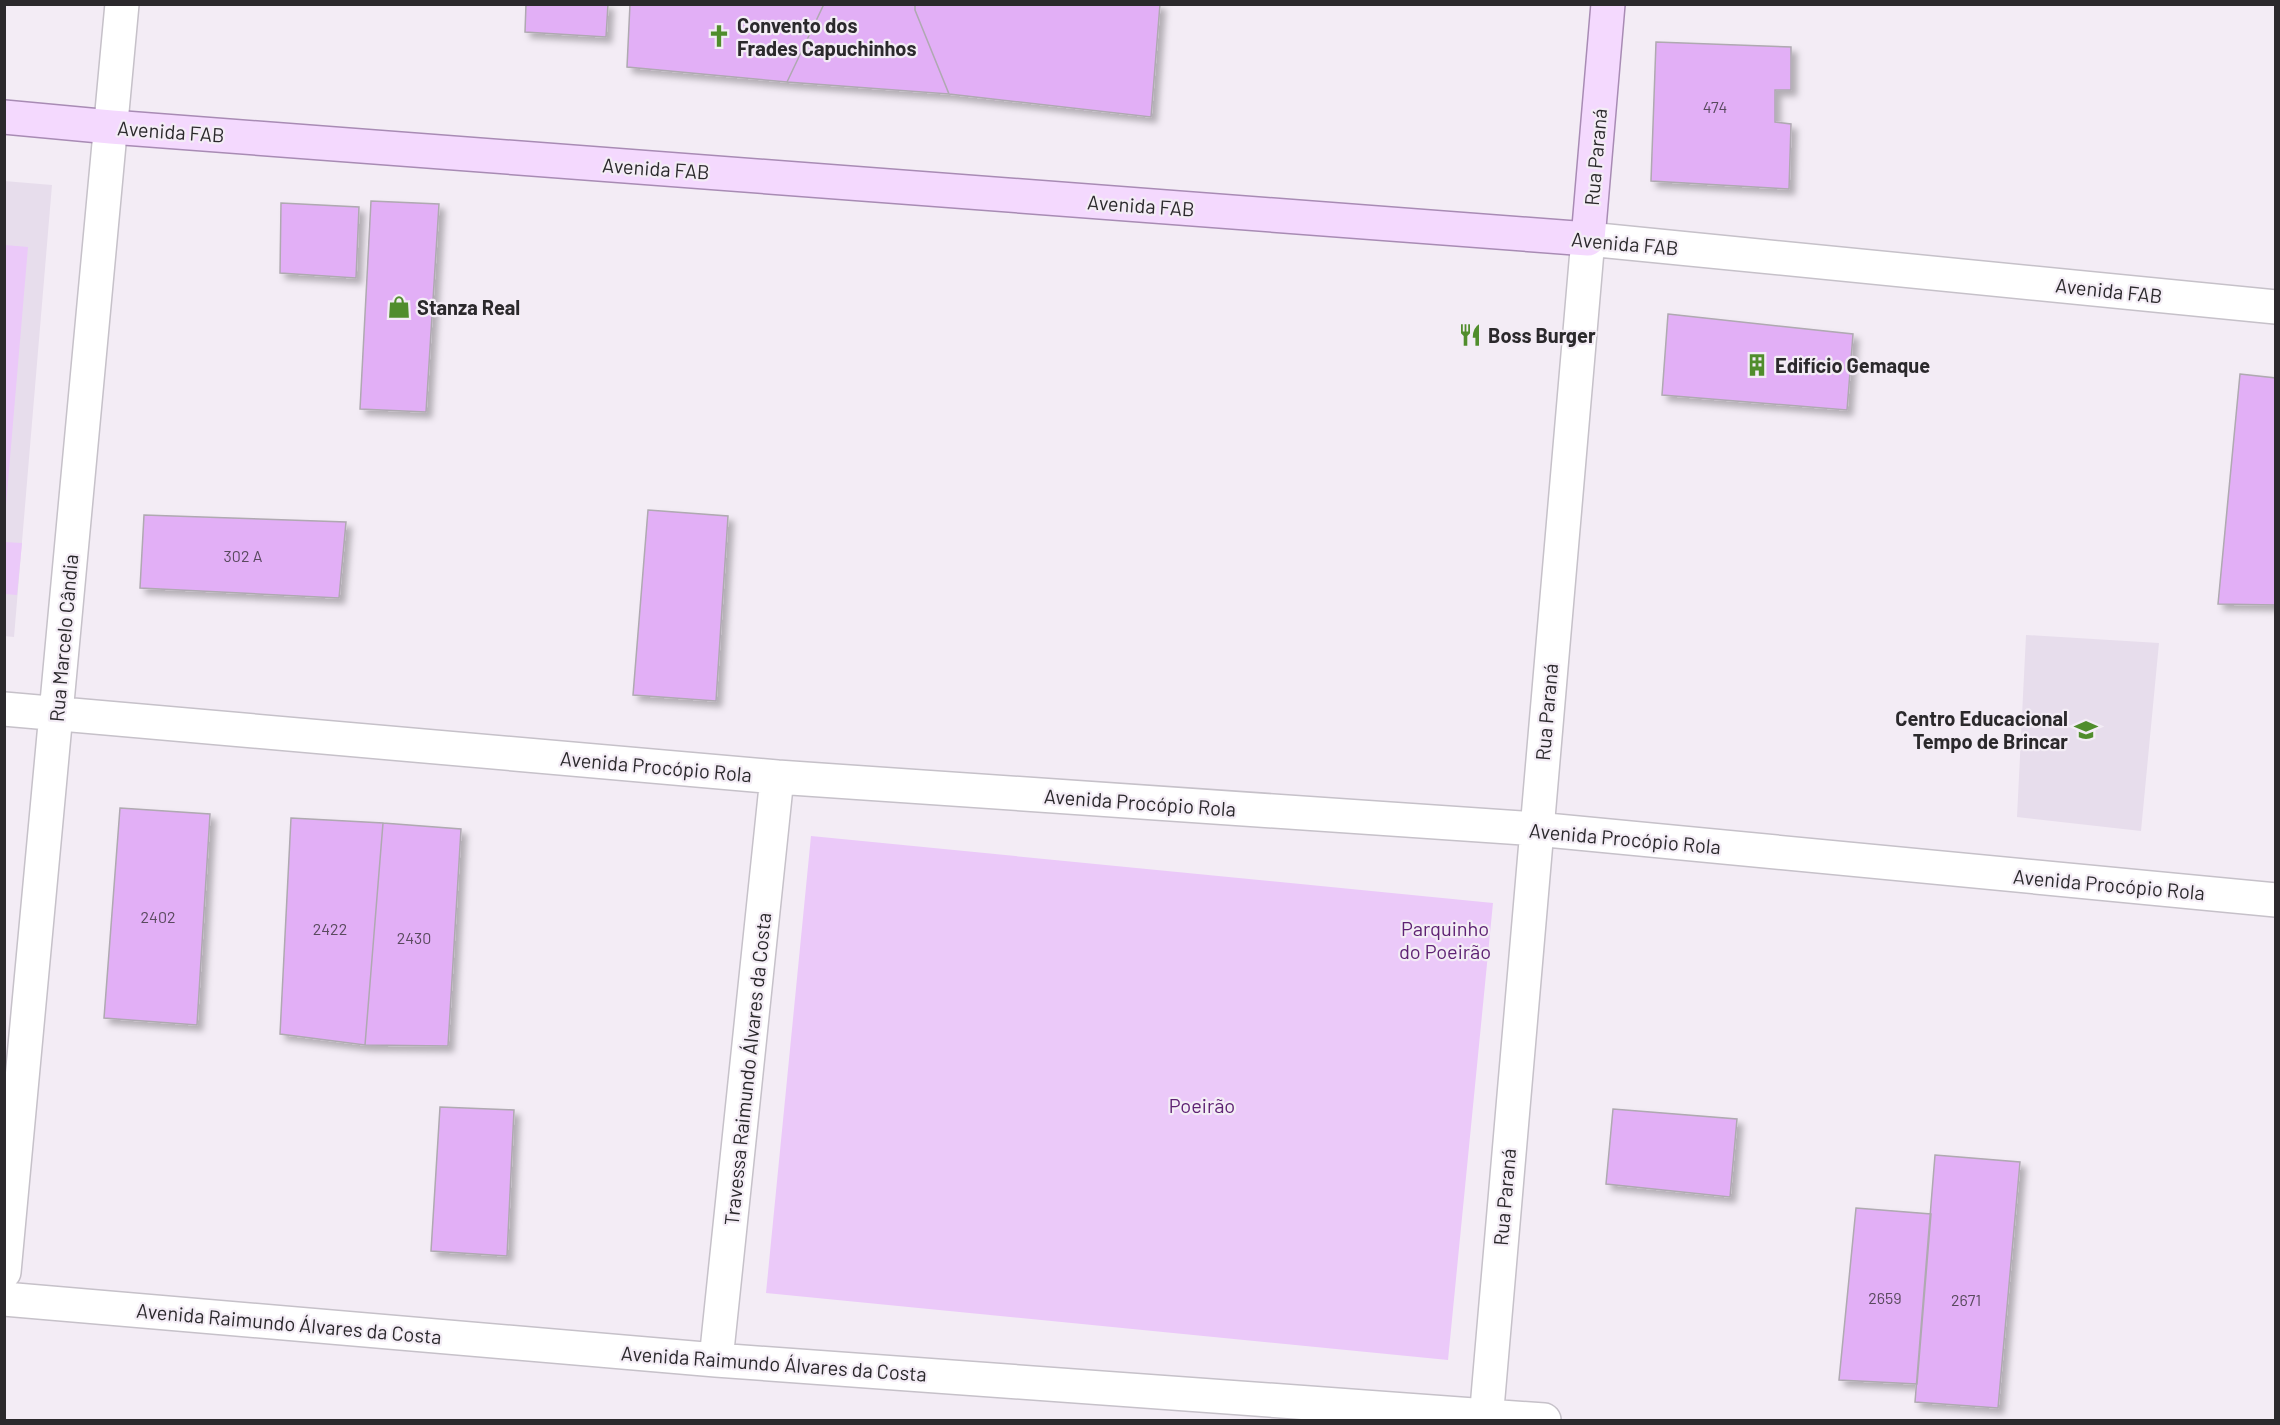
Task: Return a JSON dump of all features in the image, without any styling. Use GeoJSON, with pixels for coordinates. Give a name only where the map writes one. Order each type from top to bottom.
{"type":"FeatureCollection","features":[{"type":"Feature","properties":{"kind":"main road","name":"Rua Paraná"},"geometry":{"type":"LineString","coordinates":[[1588,239],[1608,4]]}},
{"type":"Feature","properties":{"kind":"main road","name":"Avenida FAB"},"geometry":{"type":"LineString","coordinates":[[4,117],[1588,239]]}},
{"type":"Feature","properties":{"kind":"street","name":"Rua Marcelo Cândia"},"geometry":{"type":"LineString","coordinates":[[4,1272],[122,4]]}},
{"type":"Feature","properties":{"kind":"street","name":"Avenida FAB"},"geometry":{"type":"LineString","coordinates":[[1588,239],[2276,307]]}},
{"type":"Feature","properties":{"kind":"street","name":"Rua Paraná"},"geometry":{"type":"LineString","coordinates":[[1486,1418],[1588,239]]}},
{"type":"Feature","properties":{"kind":"street","name":"Avenida Procópio Rola"},"geometry":{"type":"LineString","coordinates":[[4,709],[777,777],[1536,829],[2276,900]]}},
{"type":"Feature","properties":{"kind":"street","name":"Travessa Raimundo Álvares da Costa"},"geometry":{"type":"LineString","coordinates":[[716,1360],[777,777]]}},
{"type":"Feature","properties":{"kind":"street","name":"Avenida Raimundo Álvares da Costa"},"geometry":{"type":"LineString","coordinates":[[4,1299],[716,1360],[1486,1418],[1544,1420]]}},
{"type":"Feature","properties":{"kind":"shaded area"},"geometry":{"type":"Polygon","coordinates":[[[4,181],[52,185],[14,637],[4,636],[4,181]]]}},
{"type":"Feature","properties":{"kind":"shaded area","name":"Centro Educacional Tempo de Brincar"},"geometry":{"type":"Polygon","coordinates":[[[2026,635],[2159,643],[2141,831],[2017,817],[2026,635]]]}},
{"type":"Feature","properties":{"kind":"green space"},"geometry":{"type":"Polygon","coordinates":[[[4,245],[28,247],[5,517],[4,245]]]}},
{"type":"Feature","properties":{"kind":"green space"},"geometry":{"type":"Polygon","coordinates":[[[4,542],[22,543],[17,595],[5,594],[4,542]]]}},
{"type":"Feature","properties":{"kind":"green space","name":"Poeirão"},"geometry":{"type":"Polygon","coordinates":[[[811,836],[1493,903],[1448,1360],[766,1293],[811,836]]]}},
{"type":"Feature","properties":{"kind":"building"},"geometry":{"type":"Polygon","coordinates":[[[526,4],[608,4],[606,37],[525,32],[526,4]]]}},
{"type":"Feature","properties":{"kind":"building","name":"Convento dos Frades Capuchinhos"},"geometry":{"type":"Polygon","coordinates":[[[630,4],[824,4],[787,82],[627,67],[630,4]]]}},
{"type":"Feature","properties":{"kind":"building"},"geometry":{"type":"Polygon","coordinates":[[[824,4],[915,4],[915,10],[949,94],[787,82],[824,4]]]}},
{"type":"Feature","properties":{"kind":"building"},"geometry":{"type":"Polygon","coordinates":[[[915,4],[1160,4],[1151,117],[949,94],[915,10],[915,4]]]}},
{"type":"Feature","properties":{"kind":"building"},"geometry":{"type":"Polygon","coordinates":[[[1656,42],[1791,47],[1791,90],[1775,90],[1775,122],[1791,124],[1789,189],[1651,181],[1656,42]]]}},
{"type":"Feature","properties":{"kind":"building","name":"Stanza Real"},"geometry":{"type":"Polygon","coordinates":[[[371,201],[439,204],[426,412],[360,409],[371,201]]]}},
{"type":"Feature","properties":{"kind":"building"},"geometry":{"type":"Polygon","coordinates":[[[281,203],[359,207],[356,278],[280,273],[281,203]]]}},
{"type":"Feature","properties":{"kind":"building","name":"Edifício Gemaque"},"geometry":{"type":"Polygon","coordinates":[[[1668,314],[1853,334],[1847,410],[1662,395],[1668,314]]]}},
{"type":"Feature","properties":{"kind":"building"},"geometry":{"type":"Polygon","coordinates":[[[2240,374],[2276,378],[2276,605],[2218,604],[2240,374]]]}},
{"type":"Feature","properties":{"kind":"building"},"geometry":{"type":"Polygon","coordinates":[[[648,510],[728,516],[716,701],[633,695],[648,510]]]}},
{"type":"Feature","properties":{"kind":"building"},"geometry":{"type":"Polygon","coordinates":[[[144,515],[346,522],[339,598],[140,588],[144,515]]]}},
{"type":"Feature","properties":{"kind":"building"},"geometry":{"type":"Polygon","coordinates":[[[120,808],[210,814],[197,1025],[104,1018],[120,808]]]}},
{"type":"Feature","properties":{"kind":"building"},"geometry":{"type":"Polygon","coordinates":[[[291,818],[383,823],[365,1045],[280,1034],[291,818]]]}},
{"type":"Feature","properties":{"kind":"building"},"geometry":{"type":"Polygon","coordinates":[[[383,823],[461,829],[448,1046],[365,1045],[383,823]]]}},
{"type":"Feature","properties":{"kind":"building"},"geometry":{"type":"Polygon","coordinates":[[[440,1107],[514,1110],[507,1256],[431,1251],[440,1107]]]}},
{"type":"Feature","properties":{"kind":"building"},"geometry":{"type":"Polygon","coordinates":[[[1613,1109],[1737,1119],[1730,1197],[1606,1184],[1613,1109]]]}},
{"type":"Feature","properties":{"kind":"building"},"geometry":{"type":"Polygon","coordinates":[[[1935,1155],[2020,1162],[1998,1408],[1915,1402],[1935,1155]]]}},
{"type":"Feature","properties":{"kind":"building"},"geometry":{"type":"Polygon","coordinates":[[[1856,1208],[1931,1214],[1917,1384],[1839,1380],[1856,1208]]]}},
{"type":"Feature","properties":{"kind":"place","name":"Convento dos Frades Capuchinhos"},"geometry":{"type":"Point","coordinates":[719,36]}},
{"type":"Feature","properties":{"kind":"place","name":"Stanza Real"},"geometry":{"type":"Point","coordinates":[399,307]}},
{"type":"Feature","properties":{"kind":"place","name":"Boss Burger"},"geometry":{"type":"Point","coordinates":[1470,335]}},
{"type":"Feature","properties":{"kind":"place","name":"Edifício Gemaque"},"geometry":{"type":"Point","coordinates":[1757,365]}},
{"type":"Feature","properties":{"kind":"place","name":"Centro Educacional Tempo de Brincar"},"geometry":{"type":"Point","coordinates":[2086,730]}},
{"type":"Feature","properties":{"kind":"park label","name":"Parquinho do Poeirão"},"geometry":{"type":"Point","coordinates":[1445,940]}}]}
